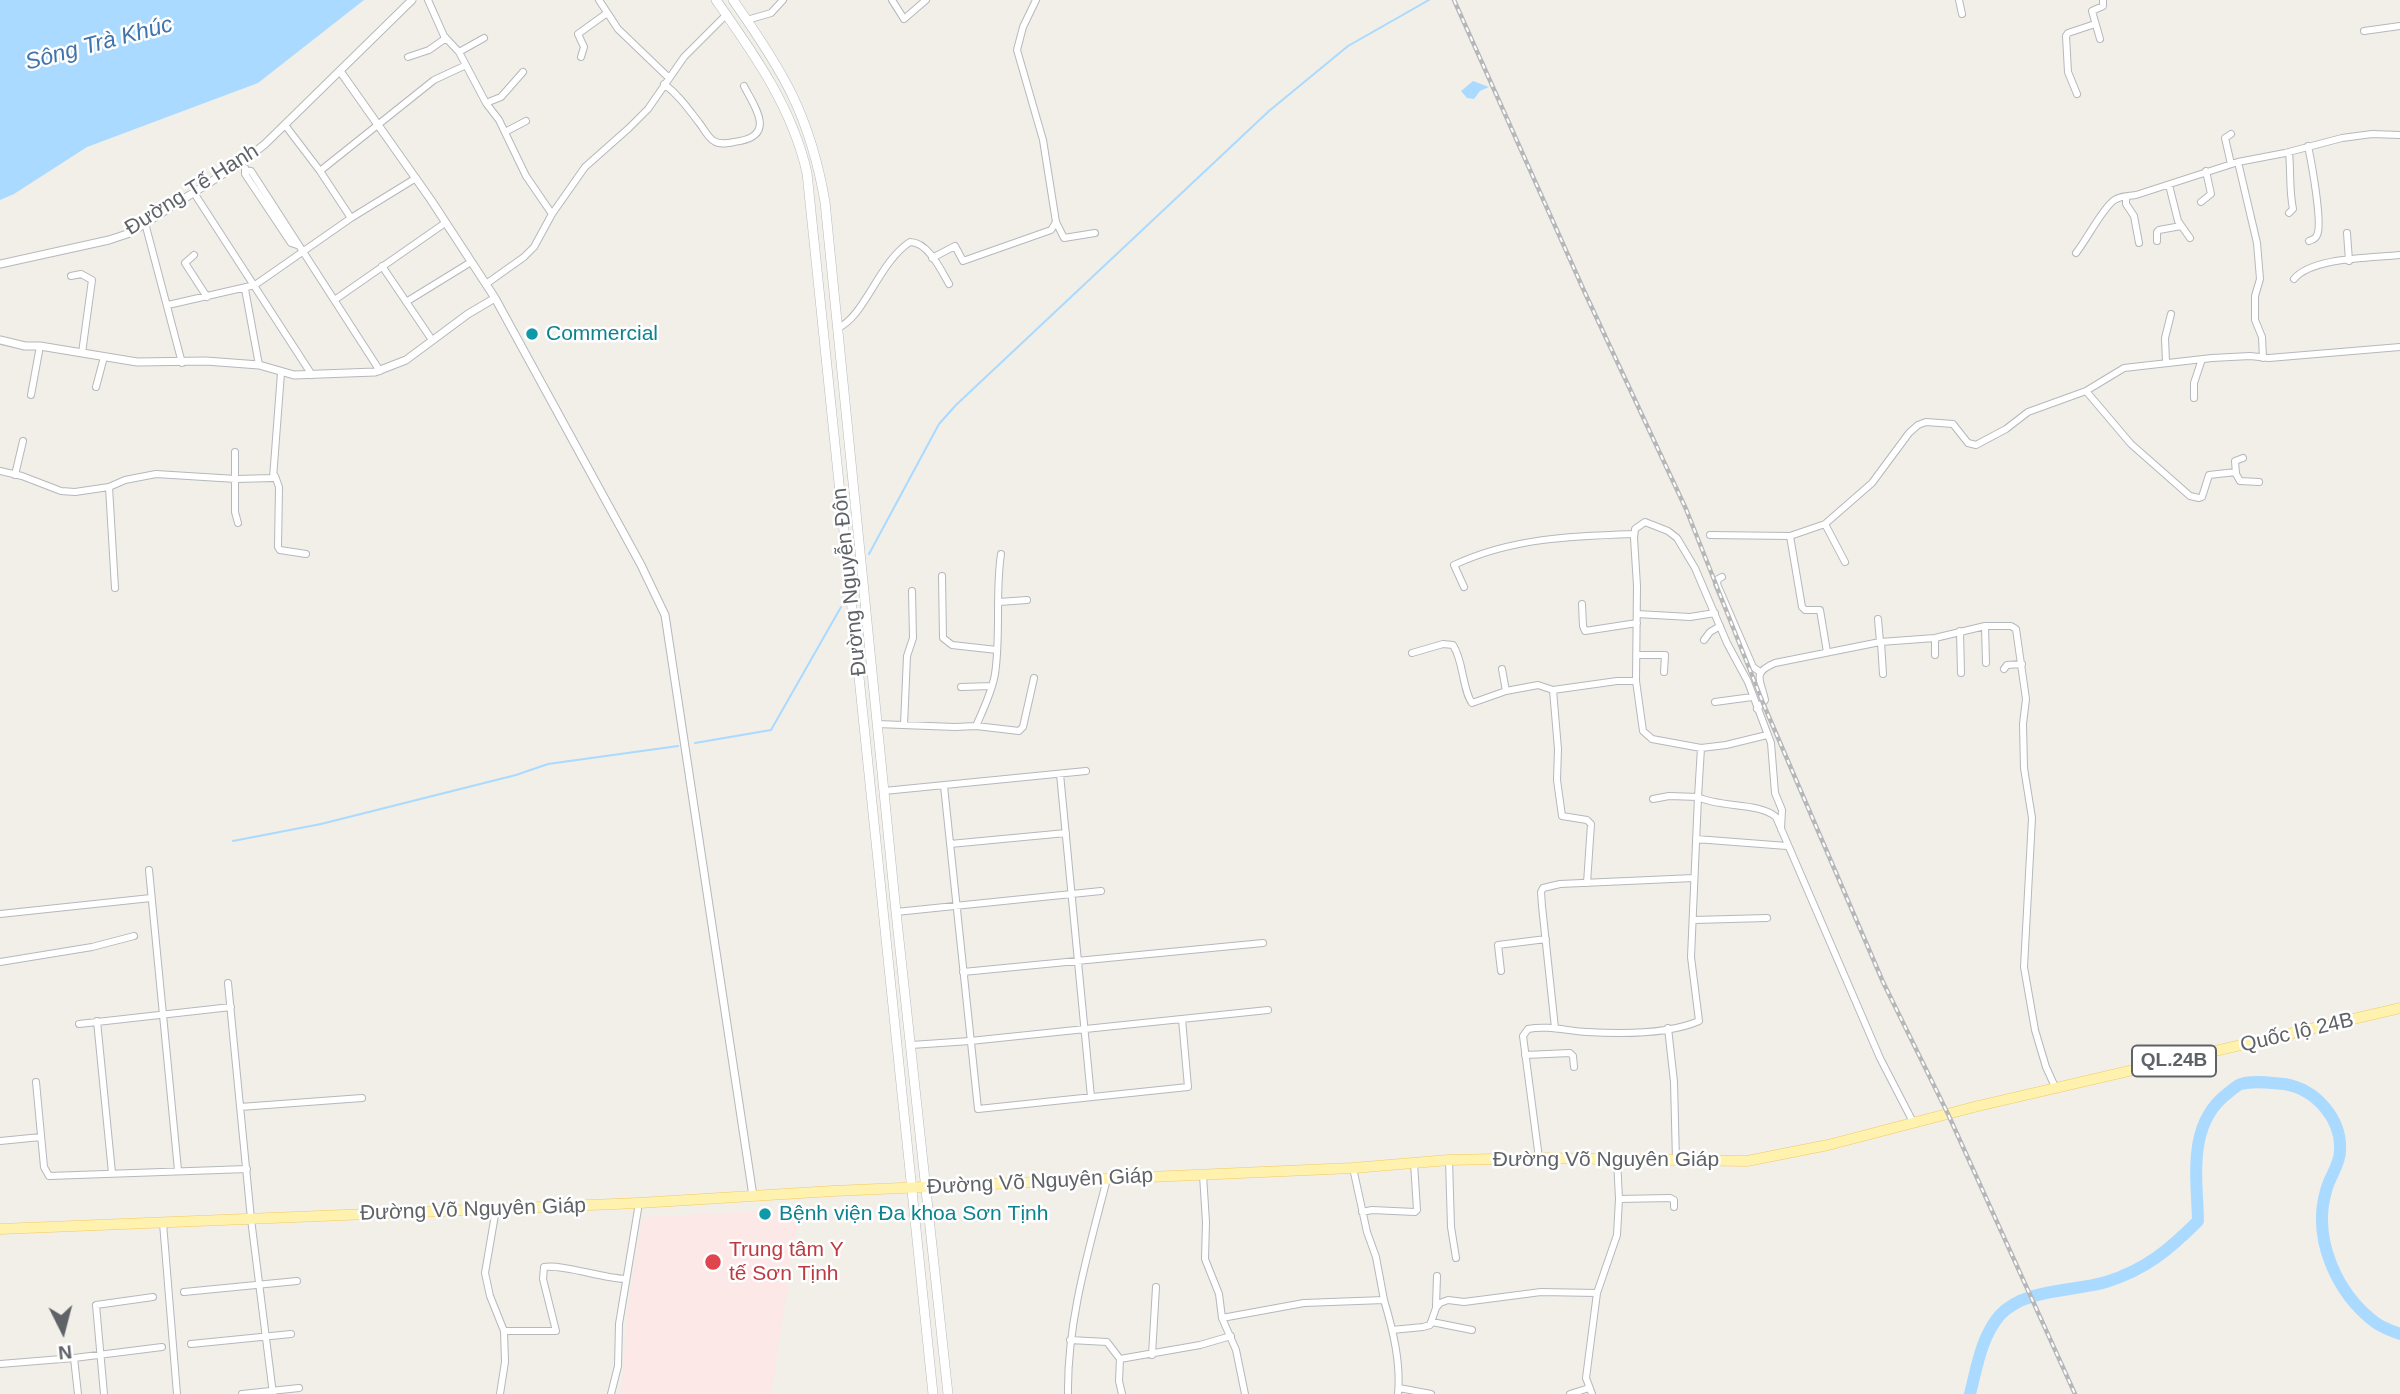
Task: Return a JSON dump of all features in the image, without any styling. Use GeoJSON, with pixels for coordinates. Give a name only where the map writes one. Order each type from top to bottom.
{"type":"FeatureCollection","features":[{"type":"Feature","properties":{"kind":"main road","name":"Đường Nguyễn Đôn"},"geometry":{"type":"LineString","coordinates":[[732,0],[786,80],[812,140],[825,202],[896,912],[948,1394]]}},
{"type":"Feature","properties":{"kind":"main road","name":"Đường Nguyễn Đôn"},"geometry":{"type":"LineString","coordinates":[[721,7],[778,94],[804,162],[814,231],[933,1394]]}},
{"type":"Feature","properties":{"kind":"main road","name":"Quốc lộ 24B"},"geometry":{"type":"LineString","coordinates":[[1948,1114],[2400,1008]]}},
{"type":"Feature","properties":{"kind":"main road","name":"Đường Võ Nguyên Giáp"},"geometry":{"type":"LineString","coordinates":[[0,1229],[639,1203],[1353,1168],[1449,1160],[1539,1158],[1748,1161],[1828,1145],[1948,1114]]}},
{"type":"Feature","properties":{"kind":"street","name":"Đường Tế Hanh"},"geometry":{"type":"LineString","coordinates":[[0,264],[130,233],[243,166],[412,0]]}},
{"type":"Feature","properties":{"kind":"street"},"geometry":{"type":"LineString","coordinates":[[428,0],[446,38],[459,52],[464,66],[505,132],[521,168],[552,214]]}},
{"type":"Feature","properties":{"kind":"street"},"geometry":{"type":"LineString","coordinates":[[599,0],[618,29],[666,80],[714,142],[750,139],[760,127],[759,117],[744,86]]}},
{"type":"Feature","properties":{"kind":"street"},"geometry":{"type":"LineString","coordinates":[[485,284],[534,247],[552,214],[585,167],[648,109],[666,80],[721,7],[732,0]]}},
{"type":"Feature","properties":{"kind":"street"},"geometry":{"type":"LineString","coordinates":[[747,20],[771,13],[783,0]]}},
{"type":"Feature","properties":{"kind":"street"},"geometry":{"type":"LineString","coordinates":[[892,0],[904,19],[926,0]]}},
{"type":"Feature","properties":{"kind":"street"},"geometry":{"type":"LineString","coordinates":[[1035,0],[1023,27],[1017,50],[1043,140],[1056,222],[1064,238],[1095,233]]}},
{"type":"Feature","properties":{"kind":"street"},"geometry":{"type":"LineString","coordinates":[[1959,0],[1962,14]]}},
{"type":"Feature","properties":{"kind":"street"},"geometry":{"type":"LineString","coordinates":[[2100,39],[2092,9],[2102,6],[2103,0]]}},
{"type":"Feature","properties":{"kind":"street"},"geometry":{"type":"LineString","coordinates":[[581,57],[584,47],[578,34],[607,13]]}},
{"type":"Feature","properties":{"kind":"street"},"geometry":{"type":"LineString","coordinates":[[2077,94],[2068,72],[2066,36],[2095,24]]}},
{"type":"Feature","properties":{"kind":"street"},"geometry":{"type":"LineString","coordinates":[[2364,31],[2400,26]]}},
{"type":"Feature","properties":{"kind":"street"},"geometry":{"type":"LineString","coordinates":[[408,57],[429,50],[446,38]]}},
{"type":"Feature","properties":{"kind":"street"},"geometry":{"type":"LineString","coordinates":[[459,52],[484,38]]}},
{"type":"Feature","properties":{"kind":"street"},"geometry":{"type":"LineString","coordinates":[[320,171],[434,80],[464,66]]}},
{"type":"Feature","properties":{"kind":"street"},"geometry":{"type":"LineString","coordinates":[[340,71],[416,178],[495,298],[665,615],[753,1196]]}},
{"type":"Feature","properties":{"kind":"street"},"geometry":{"type":"LineString","coordinates":[[486,103],[501,97],[523,72]]}},
{"type":"Feature","properties":{"kind":"street"},"geometry":{"type":"LineString","coordinates":[[505,132],[526,121]]}},
{"type":"Feature","properties":{"kind":"street"},"geometry":{"type":"LineString","coordinates":[[285,125],[351,218]]}},
{"type":"Feature","properties":{"kind":"street"},"geometry":{"type":"LineString","coordinates":[[2231,134],[2225,138],[2235,162],[2257,243],[2260,279],[2255,296],[2255,320],[2262,337],[2263,358]]}},
{"type":"Feature","properties":{"kind":"street"},"geometry":{"type":"LineString","coordinates":[[2076,253],[2114,200],[2169,185],[2235,162],[2372,134],[2400,135]]}},
{"type":"Feature","properties":{"kind":"street"},"geometry":{"type":"LineString","coordinates":[[2308,146],[2315,174],[2319,231],[2314,239],[2309,241]]}},
{"type":"Feature","properties":{"kind":"street"},"geometry":{"type":"LineString","coordinates":[[2289,152],[2291,174],[2288,190],[2293,209],[2289,213]]}},
{"type":"Feature","properties":{"kind":"street"},"geometry":{"type":"LineString","coordinates":[[243,166],[245,174],[291,243],[299,249],[335,299],[380,371]]}},
{"type":"Feature","properties":{"kind":"street"},"geometry":{"type":"LineString","coordinates":[[2201,202],[2211,194],[2206,170]]}},
{"type":"Feature","properties":{"kind":"street"},"geometry":{"type":"LineString","coordinates":[[168,305],[255,285],[299,249],[416,178]]}},
{"type":"Feature","properties":{"kind":"street"},"geometry":{"type":"LineString","coordinates":[[2169,185],[2180,226],[2190,238]]}},
{"type":"Feature","properties":{"kind":"street"},"geometry":{"type":"LineString","coordinates":[[194,193],[312,375]]}},
{"type":"Feature","properties":{"kind":"street"},"geometry":{"type":"LineString","coordinates":[[2126,197],[2126,204],[2134,216],[2139,243]]}},
{"type":"Feature","properties":{"kind":"street"},"geometry":{"type":"LineString","coordinates":[[932,258],[956,246],[963,261],[1051,230],[1056,222]]}},
{"type":"Feature","properties":{"kind":"street"},"geometry":{"type":"LineString","coordinates":[[145,223],[182,363]]}},
{"type":"Feature","properties":{"kind":"street"},"geometry":{"type":"LineString","coordinates":[[335,299],[445,223]]}},
{"type":"Feature","properties":{"kind":"street"},"geometry":{"type":"LineString","coordinates":[[2157,241],[2159,230],[2180,226]]}},
{"type":"Feature","properties":{"kind":"street"},"geometry":{"type":"LineString","coordinates":[[2347,233],[2349,261]]}},
{"type":"Feature","properties":{"kind":"street"},"geometry":{"type":"LineString","coordinates":[[838,328],[852,318],[883,268],[907,243],[919,244],[949,284]]}},
{"type":"Feature","properties":{"kind":"street"},"geometry":{"type":"LineString","coordinates":[[194,255],[185,263],[207,297]]}},
{"type":"Feature","properties":{"kind":"street"},"geometry":{"type":"LineString","coordinates":[[2294,279],[2306,268],[2400,255]]}},
{"type":"Feature","properties":{"kind":"street"},"geometry":{"type":"LineString","coordinates":[[406,302],[471,262]]}},
{"type":"Feature","properties":{"kind":"street"},"geometry":{"type":"LineString","coordinates":[[382,266],[432,340]]}},
{"type":"Feature","properties":{"kind":"street"},"geometry":{"type":"LineString","coordinates":[[71,276],[81,274],[92,280],[82,353]]}},
{"type":"Feature","properties":{"kind":"street"},"geometry":{"type":"LineString","coordinates":[[245,289],[258,365]]}},
{"type":"Feature","properties":{"kind":"street"},"geometry":{"type":"LineString","coordinates":[[0,340],[137,362],[206,361],[258,365],[281,373],[312,375],[380,371],[406,360],[495,298]]}},
{"type":"Feature","properties":{"kind":"street"},"geometry":{"type":"LineString","coordinates":[[2166,362],[2165,338],[2171,314]]}},
{"type":"Feature","properties":{"kind":"street"},"geometry":{"type":"LineString","coordinates":[[31,395],[40,346]]}},
{"type":"Feature","properties":{"kind":"street"},"geometry":{"type":"LineString","coordinates":[[1710,535],[1790,536],[1825,524],[1872,483],[1918,425],[1926,422],[1953,424],[1968,443],[1976,445],[2006,429],[2028,412],[2086,391],[2124,368],[2202,359],[2250,356],[2263,358],[2400,347]]}},
{"type":"Feature","properties":{"kind":"street"},"geometry":{"type":"LineString","coordinates":[[96,387],[104,357]]}},
{"type":"Feature","properties":{"kind":"street"},"geometry":{"type":"LineString","coordinates":[[2194,398],[2194,383],[2202,359]]}},
{"type":"Feature","properties":{"kind":"street"},"geometry":{"type":"LineString","coordinates":[[281,373],[275,476],[279,487],[278,547],[280,550],[306,554]]}},
{"type":"Feature","properties":{"kind":"street"},"geometry":{"type":"LineString","coordinates":[[2086,391],[2131,444],[2189,496],[2202,497],[2209,475],[2236,472]]}},
{"type":"Feature","properties":{"kind":"street"},"geometry":{"type":"LineString","coordinates":[[15,474],[23,441]]}},
{"type":"Feature","properties":{"kind":"street"},"geometry":{"type":"LineString","coordinates":[[234,452],[235,512],[238,523]]}},
{"type":"Feature","properties":{"kind":"street"},"geometry":{"type":"LineString","coordinates":[[2243,458],[2236,459],[2236,472],[2242,483],[2259,482]]}},
{"type":"Feature","properties":{"kind":"street"},"geometry":{"type":"LineString","coordinates":[[0,471],[61,491],[109,487],[125,480],[156,474],[236,479],[270,479],[275,476]]}},
{"type":"Feature","properties":{"kind":"street"},"geometry":{"type":"LineString","coordinates":[[109,487],[115,588]]}},
{"type":"Feature","properties":{"kind":"street"},"geometry":{"type":"LineString","coordinates":[[843,510],[856,509]]}},
{"type":"Feature","properties":{"kind":"street"},"geometry":{"type":"LineString","coordinates":[[1767,735],[1726,746],[1701,748],[1647,736],[1643,731],[1636,681],[1635,528],[1645,522],[1668,531],[1677,538],[1695,568],[1748,682],[1767,735],[1773,754],[1775,793],[1782,810],[1781,829]]}},
{"type":"Feature","properties":{"kind":"street"},"geometry":{"type":"LineString","coordinates":[[1825,524],[1845,562]]}},
{"type":"Feature","properties":{"kind":"street"},"geometry":{"type":"LineString","coordinates":[[1464,587],[1454,565],[1520,542],[1559,536],[1634,534]]}},
{"type":"Feature","properties":{"kind":"street"},"geometry":{"type":"LineString","coordinates":[[1790,536],[1802,607],[1805,610],[1820,610],[1827,652]]}},
{"type":"Feature","properties":{"kind":"street"},"geometry":{"type":"LineString","coordinates":[[976,726],[992,686],[997,650],[997,581],[1001,554]]}},
{"type":"Feature","properties":{"kind":"street"},"geometry":{"type":"LineString","coordinates":[[942,576],[943,638],[952,645],[997,650]]}},
{"type":"Feature","properties":{"kind":"street"},"geometry":{"type":"LineString","coordinates":[[1721,577],[1717,584],[1754,667],[1760,672]]}},
{"type":"Feature","properties":{"kind":"street"},"geometry":{"type":"LineString","coordinates":[[904,725],[907,656],[913,638],[912,591]]}},
{"type":"Feature","properties":{"kind":"street"},"geometry":{"type":"LineString","coordinates":[[999,602],[1027,600]]}},
{"type":"Feature","properties":{"kind":"street"},"geometry":{"type":"LineString","coordinates":[[1582,604],[1585,631],[1637,623]]}},
{"type":"Feature","properties":{"kind":"street"},"geometry":{"type":"LineString","coordinates":[[1637,614],[1690,617],[1714,613]]}},
{"type":"Feature","properties":{"kind":"street"},"geometry":{"type":"LineString","coordinates":[[1878,620],[1883,674]]}},
{"type":"Feature","properties":{"kind":"street"},"geometry":{"type":"LineString","coordinates":[[1704,640],[1720,626]]}},
{"type":"Feature","properties":{"kind":"street"},"geometry":{"type":"LineString","coordinates":[[1757,709],[1765,701],[1759,679],[1760,672],[1763,667],[1775,663],[1880,642],[1935,638],[1985,626],[2014,627],[2026,699],[2023,724],[2024,768],[2032,818],[2024,967],[2035,1030],[2056,1089]]}},
{"type":"Feature","properties":{"kind":"street"},"geometry":{"type":"LineString","coordinates":[[1985,626],[1986,663]]}},
{"type":"Feature","properties":{"kind":"street"},"geometry":{"type":"LineString","coordinates":[[1960,631],[1961,673]]}},
{"type":"Feature","properties":{"kind":"street"},"geometry":{"type":"LineString","coordinates":[[1935,638],[1935,655]]}},
{"type":"Feature","properties":{"kind":"street"},"geometry":{"type":"LineString","coordinates":[[1412,653],[1443,644],[1453,645],[1471,702],[1538,685],[1553,690],[1636,681]]}},
{"type":"Feature","properties":{"kind":"street"},"geometry":{"type":"LineString","coordinates":[[1637,655],[1665,655],[1664,672]]}},
{"type":"Feature","properties":{"kind":"street"},"geometry":{"type":"LineString","coordinates":[[2004,670],[2007,665],[2022,664]]}},
{"type":"Feature","properties":{"kind":"street"},"geometry":{"type":"LineString","coordinates":[[1502,670],[1506,691]]}},
{"type":"Feature","properties":{"kind":"street"},"geometry":{"type":"LineString","coordinates":[[864,724],[976,726],[1004,731],[1022,730],[1034,678]]}},
{"type":"Feature","properties":{"kind":"street"},"geometry":{"type":"LineString","coordinates":[[961,687],[992,686]]}},
{"type":"Feature","properties":{"kind":"street"},"geometry":{"type":"LineString","coordinates":[[1553,690],[1558,749],[1557,780],[1562,816],[1587,820],[1591,824],[1587,883]]}},
{"type":"Feature","properties":{"kind":"street"},"geometry":{"type":"LineString","coordinates":[[1715,702],[1752,697]]}},
{"type":"Feature","properties":{"kind":"street"},"geometry":{"type":"LineString","coordinates":[[1539,1158],[1523,1036],[1528,1029],[1612,1032],[1668,1028],[1699,1021],[1692,957],[1701,748]]}},
{"type":"Feature","properties":{"kind":"street"},"geometry":{"type":"LineString","coordinates":[[871,793],[1087,771]]}},
{"type":"Feature","properties":{"kind":"street"},"geometry":{"type":"LineString","coordinates":[[1059,774],[1091,1097]]}},
{"type":"Feature","properties":{"kind":"street"},"geometry":{"type":"LineString","coordinates":[[944,786],[978,1109],[1188,1087],[1182,1019]]}},
{"type":"Feature","properties":{"kind":"street"},"geometry":{"type":"LineString","coordinates":[[1653,799],[1669,796],[1698,797],[1711,802],[1767,811],[1776,817],[1880,1058],[1913,1122]]}},
{"type":"Feature","properties":{"kind":"street"},"geometry":{"type":"LineString","coordinates":[[950,844],[1066,833]]}},
{"type":"Feature","properties":{"kind":"street"},"geometry":{"type":"LineString","coordinates":[[1696,839],[1787,846]]}},
{"type":"Feature","properties":{"kind":"street"},"geometry":{"type":"LineString","coordinates":[[149,870],[178,1170]]}},
{"type":"Feature","properties":{"kind":"street"},"geometry":{"type":"LineString","coordinates":[[1555,1028],[1541,892],[1543,888],[1560,884],[1694,878]]}},
{"type":"Feature","properties":{"kind":"street"},"geometry":{"type":"LineString","coordinates":[[883,914],[1101,891]]}},
{"type":"Feature","properties":{"kind":"street"},"geometry":{"type":"LineString","coordinates":[[0,914],[151,898]]}},
{"type":"Feature","properties":{"kind":"street"},"geometry":{"type":"LineString","coordinates":[[1694,920],[1767,918]]}},
{"type":"Feature","properties":{"kind":"street"},"geometry":{"type":"LineString","coordinates":[[0,962],[92,947],[134,936]]}},
{"type":"Feature","properties":{"kind":"street"},"geometry":{"type":"LineString","coordinates":[[1501,971],[1498,945],[1546,939]]}},
{"type":"Feature","properties":{"kind":"street"},"geometry":{"type":"LineString","coordinates":[[963,972],[1263,943]]}},
{"type":"Feature","properties":{"kind":"street"},"geometry":{"type":"LineString","coordinates":[[228,983],[251,1219],[273,1392]]}},
{"type":"Feature","properties":{"kind":"street"},"geometry":{"type":"LineString","coordinates":[[79,1024],[231,1007]]}},
{"type":"Feature","properties":{"kind":"street"},"geometry":{"type":"LineString","coordinates":[[897,1046],[1268,1010]]}},
{"type":"Feature","properties":{"kind":"street"},"geometry":{"type":"LineString","coordinates":[[97,1021],[112,1173]]}},
{"type":"Feature","properties":{"kind":"street"},"geometry":{"type":"LineString","coordinates":[[1668,1028],[1674,1082],[1676,1161]]}},
{"type":"Feature","properties":{"kind":"street"},"geometry":{"type":"LineString","coordinates":[[1525,1055],[1570,1053],[1574,1067]]}},
{"type":"Feature","properties":{"kind":"street"},"geometry":{"type":"LineString","coordinates":[[36,1082],[44,1167],[49,1176],[247,1169]]}},
{"type":"Feature","properties":{"kind":"street"},"geometry":{"type":"LineString","coordinates":[[240,1107],[362,1098]]}},
{"type":"Feature","properties":{"kind":"street"},"geometry":{"type":"LineString","coordinates":[[0,1141],[41,1137]]}},
{"type":"Feature","properties":{"kind":"street"},"geometry":{"type":"LineString","coordinates":[[1570,1394],[1590,1391],[1586,1378],[1597,1293],[1617,1235],[1617,1159]]}},
{"type":"Feature","properties":{"kind":"street"},"geometry":{"type":"LineString","coordinates":[[1449,1160],[1451,1227],[1456,1258]]}},
{"type":"Feature","properties":{"kind":"street"},"geometry":{"type":"LineString","coordinates":[[1362,1212],[1415,1212],[1414,1163]]}},
{"type":"Feature","properties":{"kind":"street"},"geometry":{"type":"LineString","coordinates":[[1353,1168],[1362,1212],[1377,1257],[1392,1330],[1400,1375],[1398,1391],[1431,1394]]}},
{"type":"Feature","properties":{"kind":"street"},"geometry":{"type":"LineString","coordinates":[[1203,1175],[1205,1259],[1219,1294],[1222,1318],[1231,1336],[1245,1394]]}},
{"type":"Feature","properties":{"kind":"street"},"geometry":{"type":"LineString","coordinates":[[1068,1394],[1070,1340],[1107,1180]]}},
{"type":"Feature","properties":{"kind":"street"},"geometry":{"type":"LineString","coordinates":[[1619,1199],[1670,1198],[1674,1200],[1674,1208]]}},
{"type":"Feature","properties":{"kind":"street"},"geometry":{"type":"LineString","coordinates":[[611,1394],[618,1366],[619,1324],[639,1203]]}},
{"type":"Feature","properties":{"kind":"street"},"geometry":{"type":"LineString","coordinates":[[496,1209],[485,1273],[490,1296],[504,1331],[505,1362],[500,1394]]}},
{"type":"Feature","properties":{"kind":"street"},"geometry":{"type":"LineString","coordinates":[[163,1223],[177,1394]]}},
{"type":"Feature","properties":{"kind":"street"},"geometry":{"type":"LineString","coordinates":[[504,1331],[556,1331],[543,1279],[544,1267],[553,1266],[625,1279]]}},
{"type":"Feature","properties":{"kind":"street"},"geometry":{"type":"LineString","coordinates":[[1432,1322],[1436,1308],[1437,1276]]}},
{"type":"Feature","properties":{"kind":"street"},"geometry":{"type":"LineString","coordinates":[[184,1292],[297,1281]]}},
{"type":"Feature","properties":{"kind":"street"},"geometry":{"type":"LineString","coordinates":[[1152,1355],[1156,1287]]}},
{"type":"Feature","properties":{"kind":"street"},"geometry":{"type":"LineString","coordinates":[[1436,1308],[1448,1300],[1464,1302],[1541,1292],[1597,1293]]}},
{"type":"Feature","properties":{"kind":"street"},"geometry":{"type":"LineString","coordinates":[[104,1394],[96,1306],[153,1297]]}},
{"type":"Feature","properties":{"kind":"street"},"geometry":{"type":"LineString","coordinates":[[1222,1318],[1304,1303],[1384,1300]]}},
{"type":"Feature","properties":{"kind":"street"},"geometry":{"type":"LineString","coordinates":[[1392,1330],[1423,1327],[1432,1322],[1472,1330]]}},
{"type":"Feature","properties":{"kind":"street"},"geometry":{"type":"LineString","coordinates":[[191,1344],[291,1334]]}},
{"type":"Feature","properties":{"kind":"street"},"geometry":{"type":"LineString","coordinates":[[1120,1359],[1152,1355],[1231,1336]]}},
{"type":"Feature","properties":{"kind":"street"},"geometry":{"type":"LineString","coordinates":[[1070,1340],[1107,1342],[1120,1359],[1119,1381],[1122,1394]]}},
{"type":"Feature","properties":{"kind":"street"},"geometry":{"type":"LineString","coordinates":[[0,1364],[163,1347]]}},
{"type":"Feature","properties":{"kind":"street"},"geometry":{"type":"LineString","coordinates":[[74,1358],[78,1394]]}},
{"type":"Feature","properties":{"kind":"street"},"geometry":{"type":"LineString","coordinates":[[242,1394],[299,1388]]}},
{"type":"Feature","properties":{"kind":"shaded area","name":"Trung tâm Y tế Sơn Tịnh"},"geometry":{"type":"Polygon","coordinates":[[[800,1209],[771,1394],[621,1394],[628,1308],[642,1217],[800,1209]]]}},
{"type":"Feature","properties":{"kind":"water","name":"Sông Trà Khúc"},"geometry":{"type":"Polygon","coordinates":[[[0,0],[364,0],[258,83],[87,147],[14,194],[0,200],[0,0]]]}},
{"type":"Feature","properties":{"kind":"water"},"geometry":{"type":"Polygon","coordinates":[[[1473,81],[1489,87],[1480,91],[1474,99],[1467,98],[1461,91],[1473,81]]]}},
{"type":"Feature","properties":{"kind":"waterway"},"geometry":{"type":"LineString","coordinates":[[869,554],[939,424],[956,405],[1269,111],[1348,46],[1429,0]]}},
{"type":"Feature","properties":{"kind":"waterway"},"geometry":{"type":"LineString","coordinates":[[695,743],[771,730],[841,607]]}},
{"type":"Feature","properties":{"kind":"waterway"},"geometry":{"type":"LineString","coordinates":[[233,841],[321,824],[516,775],[548,764],[678,746]]}},
{"type":"Feature","properties":{"kind":"waterway"},"geometry":{"type":"LineString","coordinates":[[1970,1394],[1988,1333],[2010,1306],[2036,1295],[2093,1285],[2120,1277],[2145,1265],[2166,1250],[2198,1221],[2196,1169],[2200,1135],[2215,1106],[2236,1086],[2246,1083],[2296,1087],[2316,1099],[2332,1117],[2337,1128],[2340,1151],[2327,1186],[2323,1209],[2325,1246],[2339,1281],[2350,1297],[2376,1323],[2400,1334]]}},
{"type":"Feature","properties":{"kind":"railway"},"geometry":{"type":"LineString","coordinates":[[1454,0],[1585,293],[1686,509],[1763,703],[1883,982],[1948,1114],[2075,1394]]}},
{"type":"Feature","properties":{"kind":"place","name":"Commercial"},"geometry":{"type":"Point","coordinates":[532,334]}},
{"type":"Feature","properties":{"kind":"place","name":"Bệnh viện Đa khoa Sơn Tịnh"},"geometry":{"type":"Point","coordinates":[765,1214]}},
{"type":"Feature","properties":{"kind":"place","name":"Trung tâm Y tế Sơn Tịnh"},"geometry":{"type":"Point","coordinates":[713,1262]}}]}
